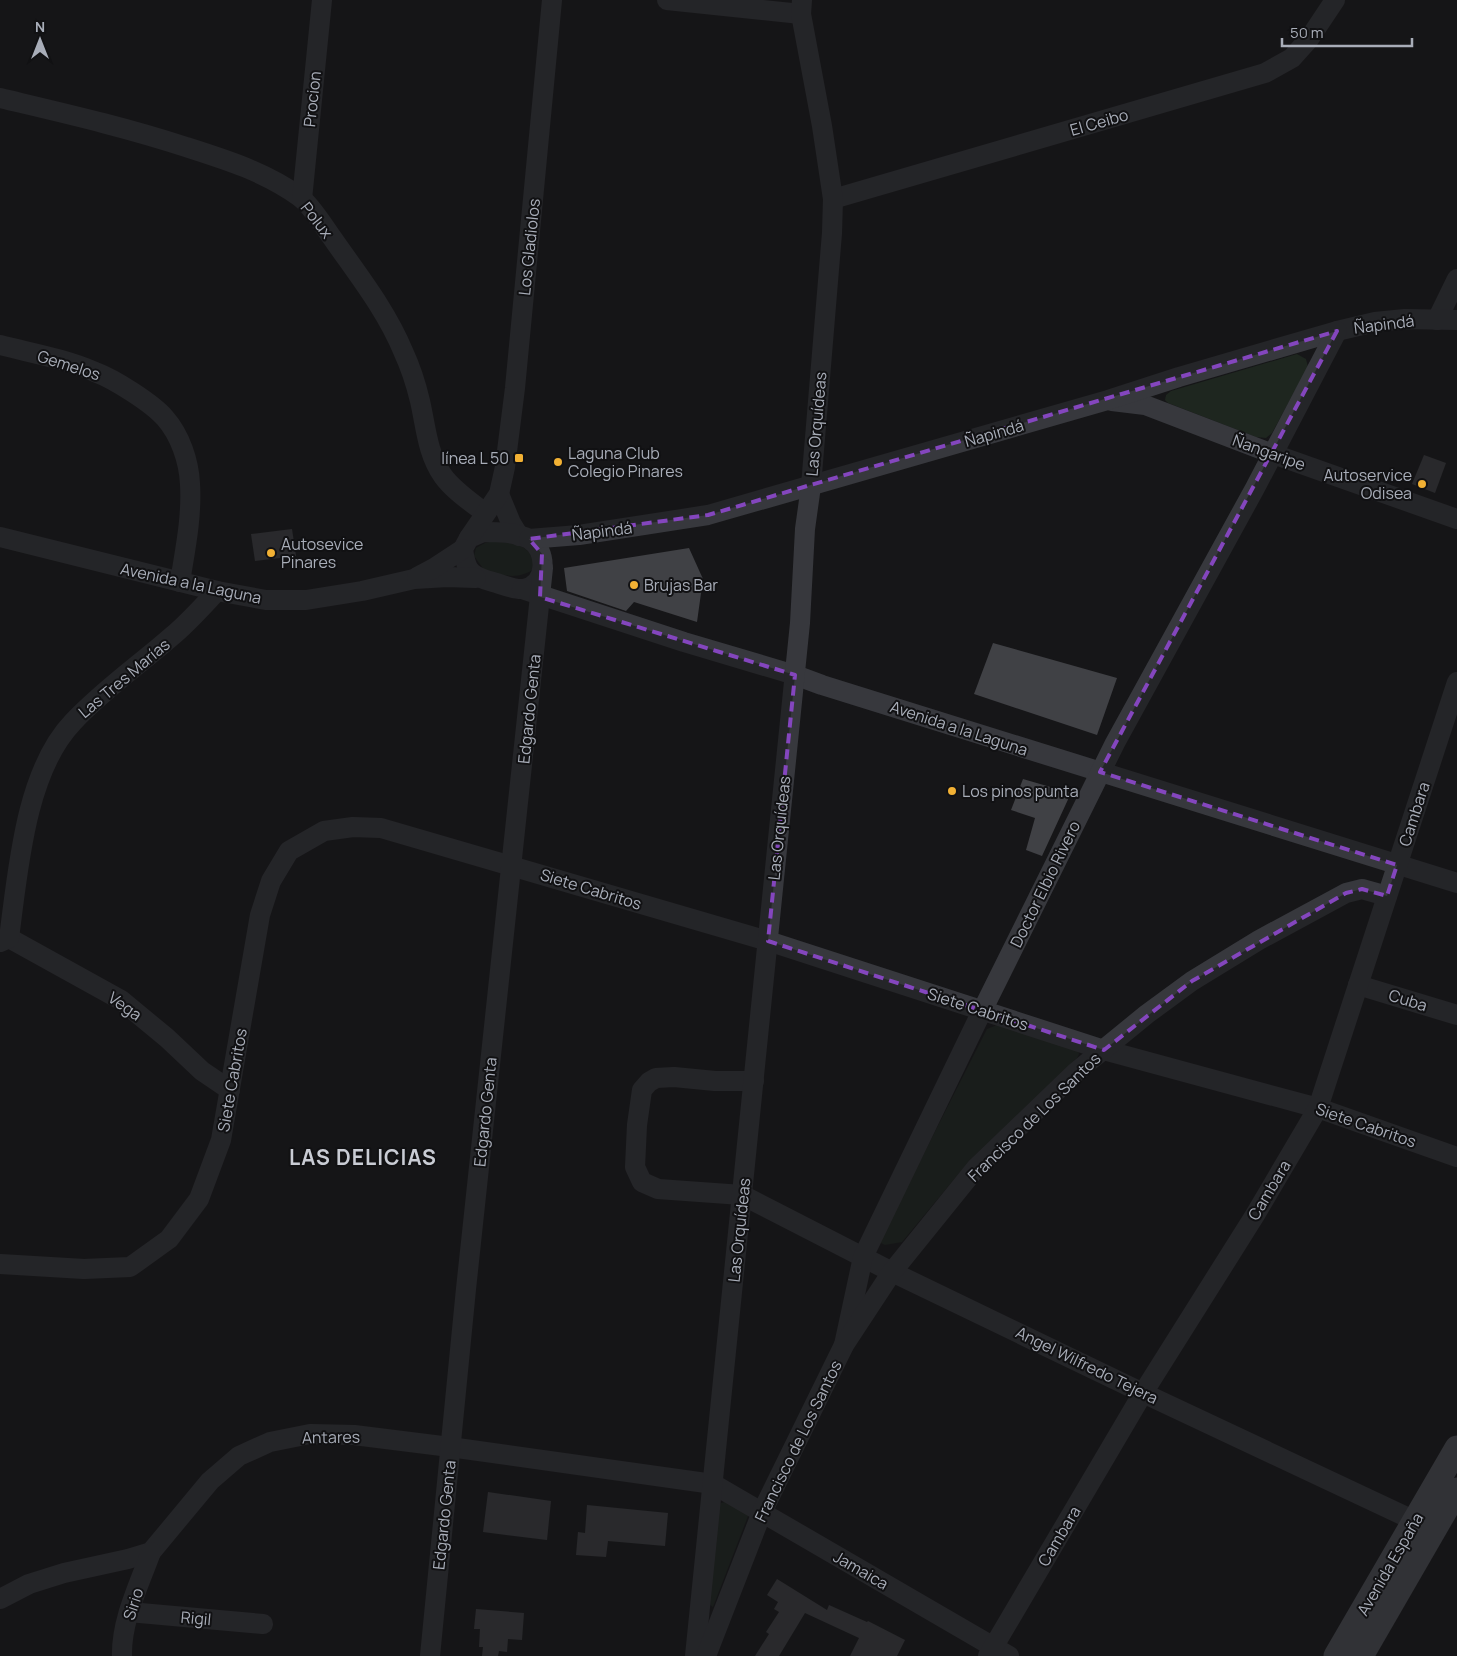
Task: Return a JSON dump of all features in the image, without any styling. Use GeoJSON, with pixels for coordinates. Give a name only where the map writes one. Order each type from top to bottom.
{"type":"FeatureCollection","features":[{"type":"Feature","properties":{"kind":"main road","name":"Avenida España"},"geometry":{"type":"LineString","coordinates":[[1338,1656],[1452,1480],[1457,1448]]}},
{"type":"Feature","properties":{"kind":"main road","name":"Avenida España"},"geometry":{"type":"LineString","coordinates":[[1361,1656],[1424,1525]]}},
{"type":"Feature","properties":{"kind":"street","name":"Procion"},"geometry":{"type":"LineString","coordinates":[[302,199],[322,0]]}},
{"type":"Feature","properties":{"kind":"street","name":"Los Gladiolos"},"geometry":{"type":"LineString","coordinates":[[466,543],[499,494],[505,466],[515,388],[552,0]]}},
{"type":"Feature","properties":{"kind":"street"},"geometry":{"type":"LineString","coordinates":[[668,0],[802,7]]}},
{"type":"Feature","properties":{"kind":"street","name":"El Ceibo"},"geometry":{"type":"LineString","coordinates":[[833,199],[1265,73],[1292,58],[1309,39],[1335,0]]}},
{"type":"Feature","properties":{"kind":"street","name":"Las Orquídeas"},"geometry":{"type":"LineString","coordinates":[[695,1656],[800,623],[805,529],[811,486],[832,232],[833,199],[802,7]]}},
{"type":"Feature","properties":{"kind":"street","name":"Polux"},"geometry":{"type":"LineString","coordinates":[[0,98],[150,135],[238,164],[274,180],[302,199],[368,289],[391,326],[420,400],[425,431],[433,458],[443,476],[454,488],[485,513]]}},
{"type":"Feature","properties":{"kind":"street"},"geometry":{"type":"LineString","coordinates":[[1437,320],[1457,279]]}},
{"type":"Feature","properties":{"kind":"street","name":"Ñapindá"},"geometry":{"type":"LineString","coordinates":[[524,538],[597,532],[708,515],[1108,400],[1179,377],[1337,331],[1375,322],[1405,319],[1457,320]]}},
{"type":"Feature","properties":{"kind":"street","name":"Doctor Elbio Rivero"},"geometry":{"type":"LineString","coordinates":[[844,1345],[863,1257],[982,1011],[1100,772],[1273,454],[1337,331]]}},
{"type":"Feature","properties":{"kind":"street","name":"Gemelos"},"geometry":{"type":"LineString","coordinates":[[0,345],[95,372],[134,393],[164,417],[182,446],[190,483],[190,521],[180,582]]}},
{"type":"Feature","properties":{"kind":"street","name":"Ñangaripe"},"geometry":{"type":"LineString","coordinates":[[1108,400],[1145,406],[1273,454],[1457,519]]}},
{"type":"Feature","properties":{"kind":"street"},"geometry":{"type":"LineString","coordinates":[[499,494],[511,523],[542,554],[543,568],[539,579],[532,585],[531,593],[476,578],[467,565],[466,543],[483,532],[496,532],[524,538]]}},
{"type":"Feature","properties":{"kind":"street","name":"Avenida a la Laguna"},"geometry":{"type":"LineString","coordinates":[[0,538],[217,591],[266,600],[306,600],[362,591],[414,579],[476,578]]}},
{"type":"Feature","properties":{"kind":"street","name":"Avenida a la Laguna"},"geometry":{"type":"LineString","coordinates":[[414,579],[434,568],[466,543]]}},
{"type":"Feature","properties":{"kind":"street","name":"Las Tres Marías"},"geometry":{"type":"LineString","coordinates":[[5,940],[32,802],[48,756],[72,723],[107,689],[172,637],[197,614],[217,591]]}},
{"type":"Feature","properties":{"kind":"street","name":"Avenida a la Laguna"},"geometry":{"type":"LineString","coordinates":[[531,593],[684,642],[795,674],[822,685],[1397,864]]}},
{"type":"Feature","properties":{"kind":"street","name":"Edgardo Genta"},"geometry":{"type":"LineString","coordinates":[[430,1656],[466,1290],[512,865],[531,593]]}},
{"type":"Feature","properties":{"kind":"street","name":"Cambara"},"geometry":{"type":"LineString","coordinates":[[997,1653],[1143,1393],[1255,1214],[1318,1108],[1457,682]]}},
{"type":"Feature","properties":{"kind":"street","name":"Siete Cabritos"},"geometry":{"type":"LineString","coordinates":[[0,1264],[84,1269],[130,1267],[169,1239],[199,1199],[222,1140],[260,915],[270,881],[289,851],[324,831],[353,827],[381,828],[768,941],[1104,1050],[1318,1108],[1457,1157]]}},
{"type":"Feature","properties":{"kind":"street"},"geometry":{"type":"LineString","coordinates":[[1397,864],[1456,879]]}},
{"type":"Feature","properties":{"kind":"street","name":"Francisco de Los Santos"},"geometry":{"type":"LineString","coordinates":[[706,1656],[762,1512],[844,1345],[892,1272],[976,1168],[1076,1072],[1147,1014],[1192,981],[1259,940],[1346,893],[1362,889],[1387,896]]}},
{"type":"Feature","properties":{"kind":"street","name":"Vega"},"geometry":{"type":"LineString","coordinates":[[5,940],[121,1000],[167,1038],[202,1071],[230,1090]]}},
{"type":"Feature","properties":{"kind":"street","name":"Cuba"},"geometry":{"type":"LineString","coordinates":[[1358,985],[1457,1015]]}},
{"type":"Feature","properties":{"kind":"street"},"geometry":{"type":"LineString","coordinates":[[742,1196],[658,1189],[642,1182],[635,1167],[638,1125],[642,1090],[649,1082],[656,1078],[754,1081]]}},
{"type":"Feature","properties":{"kind":"street","name":"Angel Wilfredo Tejera"},"geometry":{"type":"LineString","coordinates":[[742,1196],[892,1272],[1424,1525]]}},
{"type":"Feature","properties":{"kind":"street","name":"Antares"},"geometry":{"type":"LineString","coordinates":[[151,1552],[210,1481],[239,1456],[270,1442],[310,1434],[354,1435],[450,1446],[713,1484]]}},
{"type":"Feature","properties":{"kind":"street","name":"Jamaica"},"geometry":{"type":"LineString","coordinates":[[713,1484],[997,1653]]}},
{"type":"Feature","properties":{"kind":"street"},"geometry":{"type":"LineString","coordinates":[[0,1599],[29,1584],[64,1573],[151,1552]]}},
{"type":"Feature","properties":{"kind":"street","name":"Sirio"},"geometry":{"type":"LineString","coordinates":[[122,1656],[121,1642],[129,1612],[151,1552]]}},
{"type":"Feature","properties":{"kind":"street","name":"Rigil"},"geometry":{"type":"LineString","coordinates":[[129,1612],[263,1624]]}},
{"type":"Feature","properties":{"kind":"highlighted area"},"geometry":{"type":"Polygon","coordinates":[[[1337,331],[1100,772],[1397,865],[1387,896],[1362,889],[1346,893],[1192,981],[1104,1050],[768,941],[795,675],[540,597],[542,554],[529,539],[708,515],[1337,331]]]}},
{"type":"Feature","properties":{"kind":"shaded area"},"geometry":{"type":"Polygon","coordinates":[[[1297,354],[1306,359],[1308,367],[1272,433],[1266,438],[1256,437],[1168,403],[1165,400],[1166,395],[1171,391],[1297,354]]]}},
{"type":"Feature","properties":{"kind":"shaded area"},"geometry":{"type":"Polygon","coordinates":[[[494,541],[515,544],[526,549],[533,560],[535,568],[517,576],[485,571],[474,556],[476,548],[494,541]]]}},
{"type":"Feature","properties":{"kind":"shaded area"},"geometry":{"type":"Polygon","coordinates":[[[997,1025],[1078,1050],[1079,1054],[971,1159],[902,1242],[885,1245],[879,1242],[987,1029],[997,1025]]]}},
{"type":"Feature","properties":{"kind":"shaded area"},"geometry":{"type":"Polygon","coordinates":[[[725,1502],[748,1516],[713,1607],[709,1604],[719,1506],[725,1502]]]}},
{"type":"Feature","properties":{"kind":"building"},"geometry":{"type":"Polygon","coordinates":[[[1424,455],[1446,463],[1435,493],[1412,484],[1424,455]]]}},
{"type":"Feature","properties":{"kind":"building"},"geometry":{"type":"Polygon","coordinates":[[[292,529],[296,556],[255,561],[251,534],[292,529]]]}},
{"type":"Feature","properties":{"kind":"building","name":"Brujas Bar"},"geometry":{"type":"Polygon","coordinates":[[[689,548],[703,579],[697,622],[634,602],[626,611],[567,591],[564,568],[689,548]]]}},
{"type":"Feature","properties":{"kind":"building"},"geometry":{"type":"Polygon","coordinates":[[[993,643],[1117,678],[1097,735],[974,694],[993,643]]]}},
{"type":"Feature","properties":{"kind":"building"},"geometry":{"type":"Polygon","coordinates":[[[1023,779],[1071,793],[1042,856],[1026,850],[1035,818],[1011,810],[1023,779]]]}},
{"type":"Feature","properties":{"kind":"building"},"geometry":{"type":"Polygon","coordinates":[[[488,1492],[551,1501],[547,1540],[483,1532],[488,1492]]]}},
{"type":"Feature","properties":{"kind":"building"},"geometry":{"type":"Polygon","coordinates":[[[587,1505],[668,1513],[665,1546],[608,1541],[606,1557],[576,1555],[578,1532],[585,1533],[587,1505]]]}},
{"type":"Feature","properties":{"kind":"building"},"geometry":{"type":"Polygon","coordinates":[[[777,1579],[827,1610],[829,1605],[868,1621],[905,1640],[897,1656],[850,1656],[859,1638],[805,1613],[779,1656],[755,1656],[769,1634],[766,1632],[779,1612],[774,1609],[778,1602],[767,1595],[777,1579]]]}},
{"type":"Feature","properties":{"kind":"building"},"geometry":{"type":"Polygon","coordinates":[[[476,1609],[524,1613],[522,1640],[508,1639],[507,1652],[499,1651],[498,1656],[482,1656],[483,1647],[479,1647],[480,1629],[474,1629],[476,1609]]]}},
{"type":"Feature","properties":{"kind":"place","name":"línea L 50"},"geometry":{"type":"Point","coordinates":[519,458]}},
{"type":"Feature","properties":{"kind":"place","name":"Laguna Club Colegio Pinares"},"geometry":{"type":"Point","coordinates":[558,462]}},
{"type":"Feature","properties":{"kind":"place","name":"Autoservice Odisea"},"geometry":{"type":"Point","coordinates":[1422,484]}},
{"type":"Feature","properties":{"kind":"place","name":"Autosevice Pinares"},"geometry":{"type":"Point","coordinates":[271,553]}},
{"type":"Feature","properties":{"kind":"place","name":"Brujas Bar"},"geometry":{"type":"Point","coordinates":[634,585]}},
{"type":"Feature","properties":{"kind":"place","name":"Los pinos punta"},"geometry":{"type":"Point","coordinates":[952,791]}},
{"type":"Feature","properties":{"kind":"district","name":"LAS DELICIAS"},"geometry":{"type":"Point","coordinates":[363,1158]}}]}
